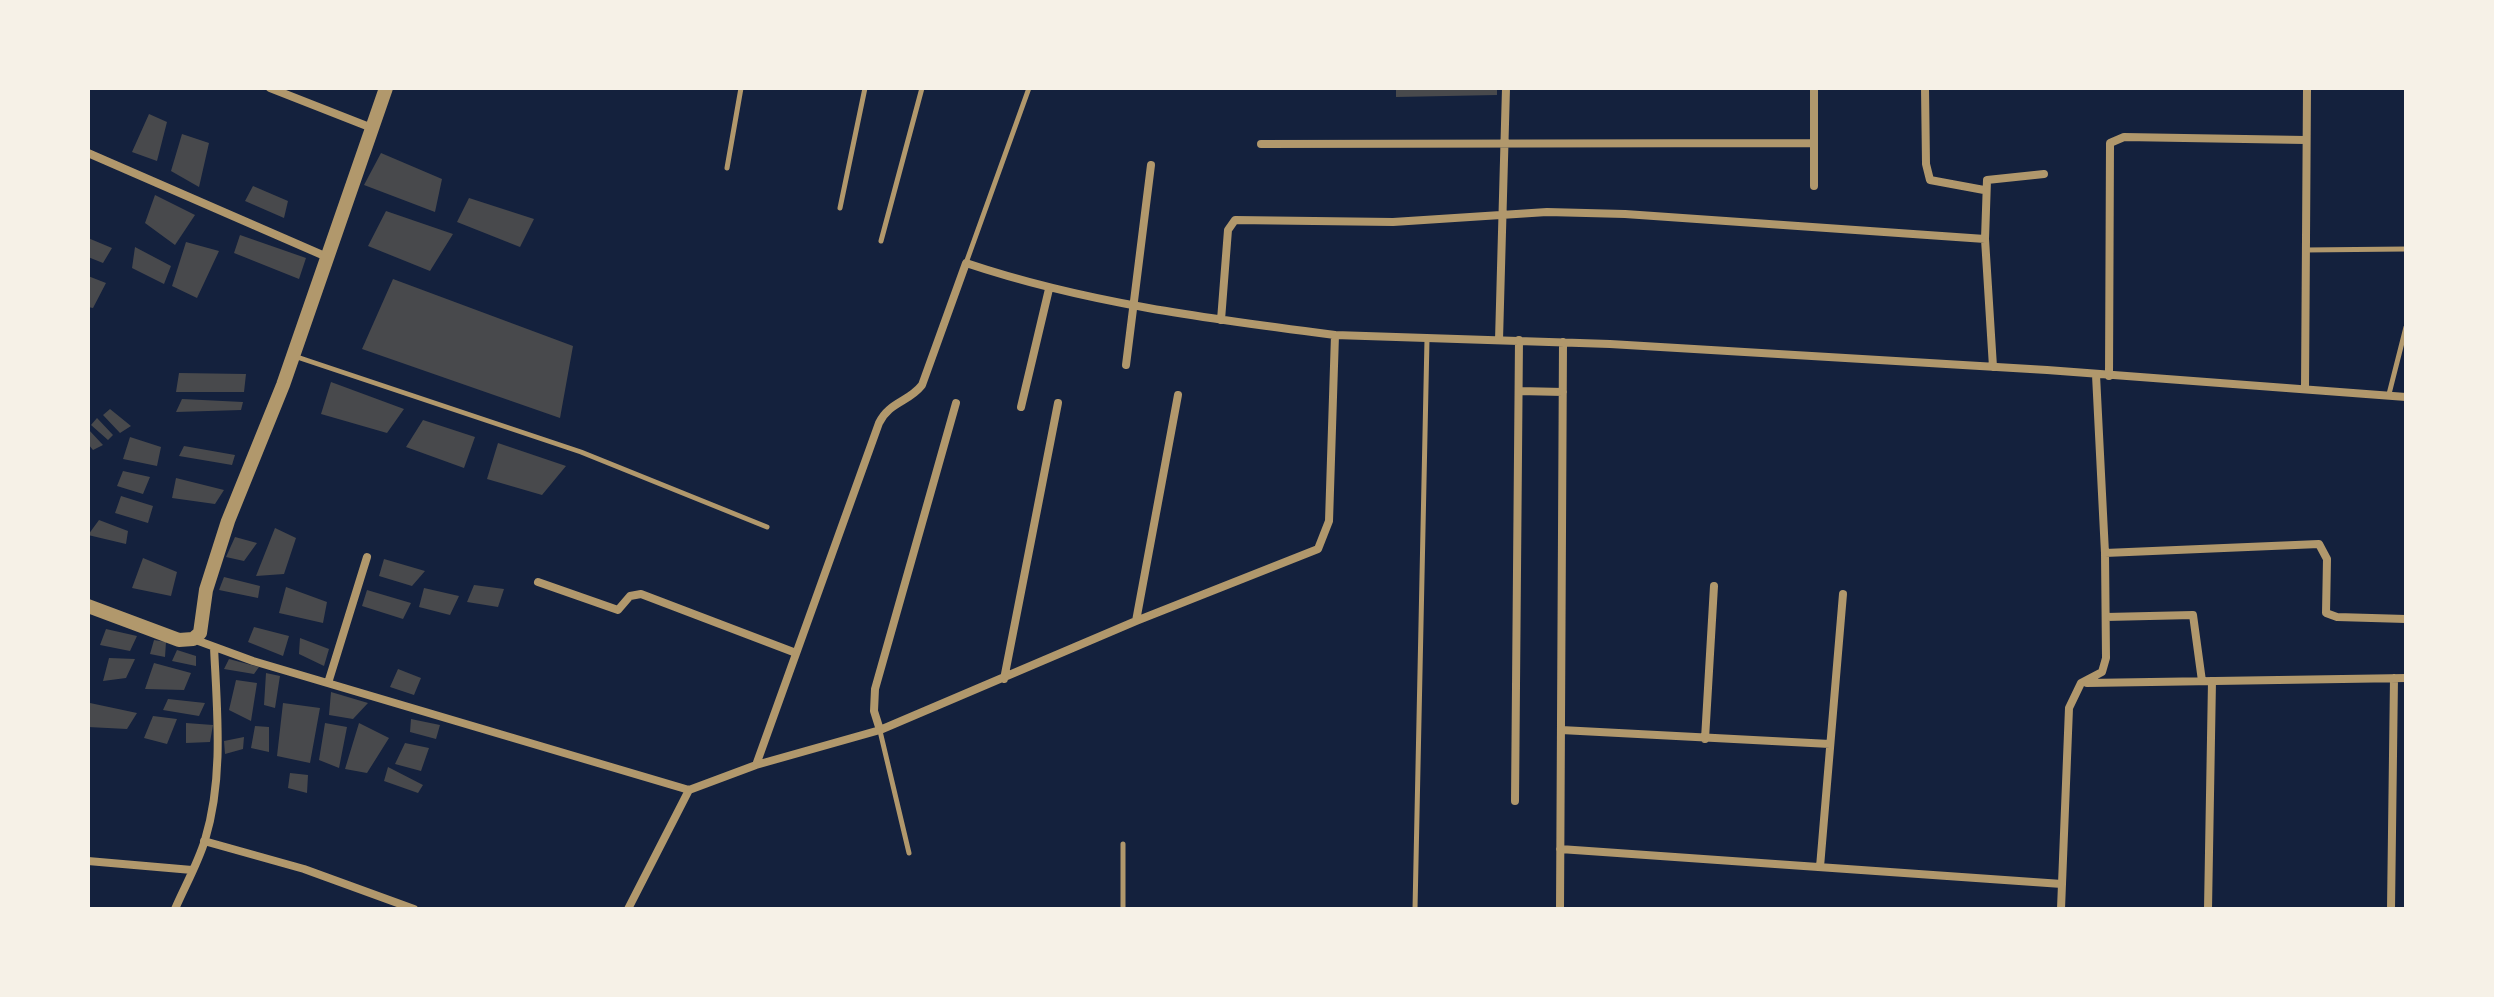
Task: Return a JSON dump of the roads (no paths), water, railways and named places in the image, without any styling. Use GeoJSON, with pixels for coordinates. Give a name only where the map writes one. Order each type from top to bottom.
{"type":"FeatureCollection","features":[{"type":"Feature","properties":{"kind":"street"},"geometry":{"type":"LineString","coordinates":[[270,88],[372,128]]}},
{"type":"Feature","properties":{"kind":"street"},"geometry":{"type":"LineString","coordinates":[[193,639],[200,633],[206,590],[228,521],[293,356],[386,88]]}},
{"type":"Feature","properties":{"kind":"street"},"geometry":{"type":"LineString","coordinates":[[1499,340],[1506,88]]}},
{"type":"Feature","properties":{"kind":"street"},"geometry":{"type":"LineString","coordinates":[[1814,88],[1814,186]]}},
{"type":"Feature","properties":{"kind":"street"},"geometry":{"type":"LineString","coordinates":[[1925,88],[1924,121],[1930,180],[1984,190]]}},
{"type":"Feature","properties":{"kind":"street"},"geometry":{"type":"LineString","coordinates":[[2305,388],[2307,88]]}},
{"type":"Feature","properties":{"kind":"street"},"geometry":{"type":"LineString","coordinates":[[2109,376],[2110,143],[2124,137],[2305,140]]}},
{"type":"Feature","properties":{"kind":"street"},"geometry":{"type":"LineString","coordinates":[[1261,144],[1812,143]]}},
{"type":"Feature","properties":{"kind":"street"},"geometry":{"type":"LineString","coordinates":[[88,153],[327,257]]}},
{"type":"Feature","properties":{"kind":"street"},"geometry":{"type":"LineString","coordinates":[[1126,365],[1151,165]]}},
{"type":"Feature","properties":{"kind":"street"},"geometry":{"type":"LineString","coordinates":[[1993,367],[1984,190],[1987,180],[1995,177],[2044,174]]}},
{"type":"Feature","properties":{"kind":"street"},"geometry":{"type":"LineString","coordinates":[[1221,320],[1228,230],[1235,220],[1393,222],[1547,212],[1669,216],[1985,239]]}},
{"type":"Feature","properties":{"kind":"street"},"geometry":{"type":"LineString","coordinates":[[756,765],[879,423],[888,408],[911,397],[922,385],[966,263],[1049,289],[1221,320],[1335,335],[1563,342],[1993,367],[2406,397]]}},
{"type":"Feature","properties":{"kind":"street"},"geometry":{"type":"LineString","coordinates":[[1021,407],[1049,289]]}},
{"type":"Feature","properties":{"kind":"street"},"geometry":{"type":"LineString","coordinates":[[88,606],[162,635],[193,639],[328,683],[689,790],[756,765],[880,730],[1136,621],[1318,549],[1329,521],[1335,335]]}},
{"type":"Feature","properties":{"kind":"street"},"geometry":{"type":"LineString","coordinates":[[1515,801],[1519,340]]}},
{"type":"Feature","properties":{"kind":"street"},"geometry":{"type":"LineString","coordinates":[[1560,909],[1563,342]]}},
{"type":"Feature","properties":{"kind":"street"},"geometry":{"type":"LineString","coordinates":[[2061,909],[2069,708],[2081,683],[2097,676],[2105,667],[2105,553],[2096,375]]}},
{"type":"Feature","properties":{"kind":"street"},"geometry":{"type":"LineString","coordinates":[[1519,391],[1563,392]]}},
{"type":"Feature","properties":{"kind":"street"},"geometry":{"type":"LineString","coordinates":[[1136,621],[1178,395]]}},
{"type":"Feature","properties":{"kind":"street"},"geometry":{"type":"LineString","coordinates":[[880,730],[874,711],[875,689],[956,403]]}},
{"type":"Feature","properties":{"kind":"street"},"geometry":{"type":"LineString","coordinates":[[1004,679],[1058,403]]}},
{"type":"Feature","properties":{"kind":"street"},"geometry":{"type":"LineString","coordinates":[[2105,553],[2319,544],[2327,559],[2326,613],[2337,617],[2406,619]]}},
{"type":"Feature","properties":{"kind":"street"},"geometry":{"type":"LineString","coordinates":[[328,683],[367,557]]}},
{"type":"Feature","properties":{"kind":"street"},"geometry":{"type":"LineString","coordinates":[[538,582],[618,610],[630,596],[641,594],[796,653]]}},
{"type":"Feature","properties":{"kind":"street"},"geometry":{"type":"LineString","coordinates":[[1705,739],[1714,586]]}},
{"type":"Feature","properties":{"kind":"street"},"geometry":{"type":"LineString","coordinates":[[1820,867],[1843,594]]}},
{"type":"Feature","properties":{"kind":"street"},"geometry":{"type":"LineString","coordinates":[[2106,617],[2193,615],[2202,681]]}},
{"type":"Feature","properties":{"kind":"street"},"geometry":{"type":"LineString","coordinates":[[175,909],[204,841],[218,762],[214,647]]}},
{"type":"Feature","properties":{"kind":"street"},"geometry":{"type":"LineString","coordinates":[[2391,909],[2394,678]]}},
{"type":"Feature","properties":{"kind":"street"},"geometry":{"type":"LineString","coordinates":[[2081,683],[2406,678]]}},
{"type":"Feature","properties":{"kind":"street"},"geometry":{"type":"LineString","coordinates":[[2208,909],[2212,681]]}},
{"type":"Feature","properties":{"kind":"street"},"geometry":{"type":"LineString","coordinates":[[1561,730],[1830,744]]}},
{"type":"Feature","properties":{"kind":"street"},"geometry":{"type":"LineString","coordinates":[[628,909],[689,790]]}},
{"type":"Feature","properties":{"kind":"street"},"geometry":{"type":"LineString","coordinates":[[204,841],[304,869],[414,909]]}},
{"type":"Feature","properties":{"kind":"street"},"geometry":{"type":"LineString","coordinates":[[1560,849],[2062,884]]}},
{"type":"Feature","properties":{"kind":"street"},"geometry":{"type":"LineString","coordinates":[[88,861],[192,870]]}},
{"type":"Feature","properties":{"kind":"lane"},"geometry":{"type":"LineString","coordinates":[[727,168],[741,88]]}},
{"type":"Feature","properties":{"kind":"lane"},"geometry":{"type":"LineString","coordinates":[[840,208],[865,88]]}},
{"type":"Feature","properties":{"kind":"lane"},"geometry":{"type":"LineString","coordinates":[[881,241],[922,88]]}},
{"type":"Feature","properties":{"kind":"lane"},"geometry":{"type":"LineString","coordinates":[[966,263],[1029,88]]}},
{"type":"Feature","properties":{"kind":"lane"},"geometry":{"type":"LineString","coordinates":[[2305,250],[2406,249]]}},
{"type":"Feature","properties":{"kind":"lane"},"geometry":{"type":"LineString","coordinates":[[2389,394],[2406,327]]}},
{"type":"Feature","properties":{"kind":"lane"},"geometry":{"type":"LineString","coordinates":[[1415,909],[1427,338]]}},
{"type":"Feature","properties":{"kind":"lane"},"geometry":{"type":"LineString","coordinates":[[293,356],[581,452],[767,527]]}},
{"type":"Feature","properties":{"kind":"lane"},"geometry":{"type":"LineString","coordinates":[[880,730],[909,853]]}},
{"type":"Feature","properties":{"kind":"lane"},"geometry":{"type":"LineString","coordinates":[[1123,844],[1123,909]]}}]}
